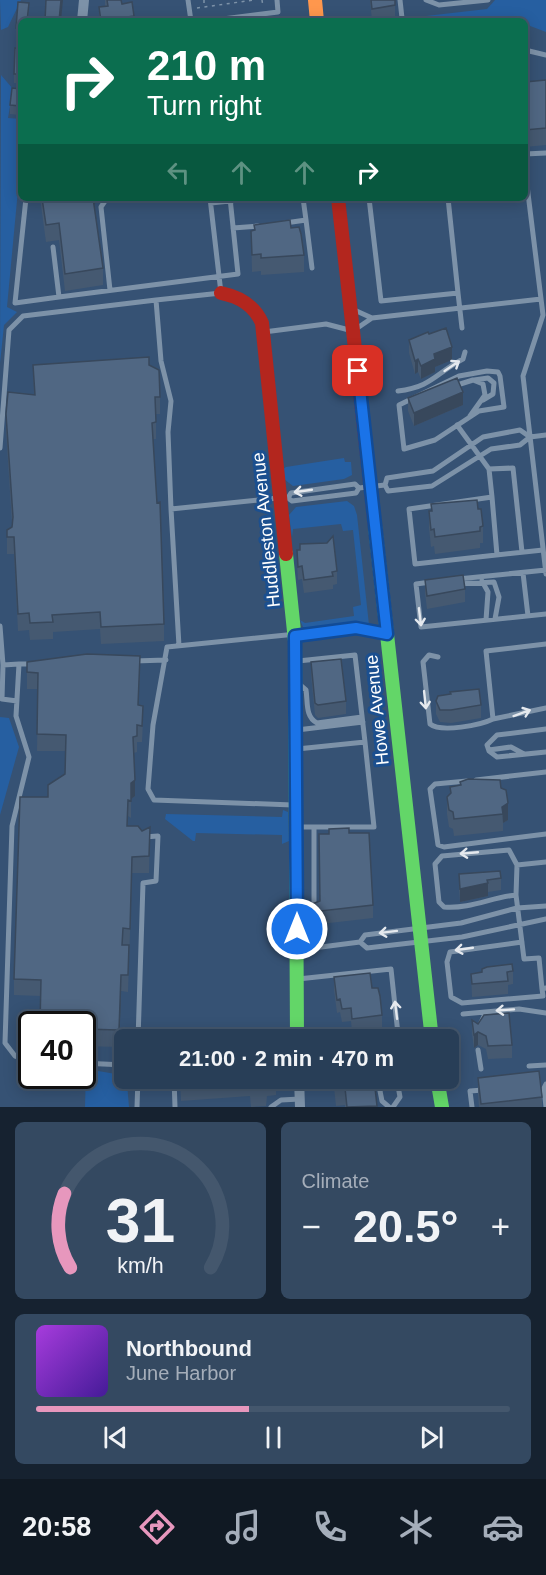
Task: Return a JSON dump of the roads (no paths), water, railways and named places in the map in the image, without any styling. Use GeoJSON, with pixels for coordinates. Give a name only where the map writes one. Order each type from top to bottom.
{"type":"FeatureCollection","features":[{"type":"Feature","properties":{"kind":"street"},"geometry":{"type":"LineString","coordinates":[[82,18],[84,0]]}},
{"type":"Feature","properties":{"kind":"street"},"geometry":{"type":"LineString","coordinates":[[315,0],[318,18]]}},
{"type":"Feature","properties":{"kind":"street","name":"Howe Avenue"},"geometry":{"type":"LineString","coordinates":[[338,201],[351,308],[365,487],[387,634],[431,1029]]}},
{"type":"Feature","properties":{"kind":"street","name":"Huddleston Avenue"},"geometry":{"type":"LineString","coordinates":[[221,293],[234,295],[249,303],[260,319],[281,498],[295,636],[297,683],[297,1029]]}},
{"type":"Feature","properties":{"kind":"street"},"geometry":{"type":"LineString","coordinates":[[439,1089],[442,1107]]}},
{"type":"Feature","properties":{"kind":"lane"},"geometry":{"type":"LineString","coordinates":[[188,0],[191,18]]}},
{"type":"Feature","properties":{"kind":"lane"},"geometry":{"type":"LineString","coordinates":[[231,18],[278,12],[277,0]]}},
{"type":"Feature","properties":{"kind":"lane"},"geometry":{"type":"LineString","coordinates":[[400,0],[402,18]]}},
{"type":"Feature","properties":{"kind":"lane"},"geometry":{"type":"LineString","coordinates":[[426,0],[439,5],[458,1],[488,0]]}},
{"type":"Feature","properties":{"kind":"lane"},"geometry":{"type":"LineString","coordinates":[[528,51],[546,55]]}},
{"type":"Feature","properties":{"kind":"lane"},"geometry":{"type":"LineString","coordinates":[[528,154],[546,153]]}},
{"type":"Feature","properties":{"kind":"lane"},"geometry":{"type":"LineString","coordinates":[[495,620],[500,602],[498,588],[491,580],[448,583],[546,572],[524,372],[542,322],[528,193]]}},
{"type":"Feature","properties":{"kind":"lane"},"geometry":{"type":"LineString","coordinates":[[26,201],[15,303],[238,274],[230,201]]}},
{"type":"Feature","properties":{"kind":"lane"},"geometry":{"type":"LineString","coordinates":[[105,201],[101,207],[110,290]]}},
{"type":"Feature","properties":{"kind":"lane"},"geometry":{"type":"LineString","coordinates":[[0,448],[9,330],[16,321],[23,316],[221,293],[211,201]]}},
{"type":"Feature","properties":{"kind":"lane"},"geometry":{"type":"LineString","coordinates":[[303,201],[312,268]]}},
{"type":"Feature","properties":{"kind":"lane"},"geometry":{"type":"LineString","coordinates":[[369,201],[381,302],[458,293]]}},
{"type":"Feature","properties":{"kind":"lane"},"geometry":{"type":"LineString","coordinates":[[448,201],[462,328]]}},
{"type":"Feature","properties":{"kind":"lane"},"geometry":{"type":"LineString","coordinates":[[275,224],[306,220]]}},
{"type":"Feature","properties":{"kind":"lane"},"geometry":{"type":"LineString","coordinates":[[233,228],[264,225]]}},
{"type":"Feature","properties":{"kind":"lane"},"geometry":{"type":"LineString","coordinates":[[53,247],[59,297]]}},
{"type":"Feature","properties":{"kind":"lane"},"geometry":{"type":"LineString","coordinates":[[262,332],[327,324],[353,331],[372,318],[541,299]]}},
{"type":"Feature","properties":{"kind":"lane"},"geometry":{"type":"LineString","coordinates":[[156,300],[161,361],[171,401],[168,432],[179,646]]}},
{"type":"Feature","properties":{"kind":"lane"},"geometry":{"type":"LineString","coordinates":[[351,308],[372,318]]}},
{"type":"Feature","properties":{"kind":"lane"},"geometry":{"type":"LineString","coordinates":[[398,391],[422,387],[434,380],[448,366],[463,359],[465,352]]}},
{"type":"Feature","properties":{"kind":"lane"},"geometry":{"type":"LineString","coordinates":[[487,370],[498,372],[504,407],[478,411],[470,416],[435,440],[404,449],[399,405],[459,376],[487,370]]}},
{"type":"Feature","properties":{"kind":"lane"},"geometry":{"type":"LineString","coordinates":[[399,409],[473,381],[488,378],[494,383],[492,394],[481,400]]}},
{"type":"Feature","properties":{"kind":"lane"},"geometry":{"type":"LineString","coordinates":[[470,416],[485,395],[483,384],[473,381]]}},
{"type":"Feature","properties":{"kind":"lane"},"geometry":{"type":"LineString","coordinates":[[457,425],[489,470],[497,555]]}},
{"type":"Feature","properties":{"kind":"lane"},"geometry":{"type":"LineString","coordinates":[[530,437],[520,430],[496,433],[471,444],[433,471],[387,478],[385,485],[388,491],[432,486],[479,456],[498,447],[520,445],[530,437],[546,435]]}},
{"type":"Feature","properties":{"kind":"lane"},"geometry":{"type":"LineString","coordinates":[[489,470],[513,468],[522,552]]}},
{"type":"Feature","properties":{"kind":"lane"},"geometry":{"type":"LineString","coordinates":[[365,487],[356,493],[292,501],[288,498],[291,493],[323,488],[355,484],[365,487],[385,485]]}},
{"type":"Feature","properties":{"kind":"lane"},"geometry":{"type":"LineString","coordinates":[[492,496],[409,509],[416,564],[543,550]]}},
{"type":"Feature","properties":{"kind":"lane"},"geometry":{"type":"LineString","coordinates":[[171,509],[281,498]]}},
{"type":"Feature","properties":{"kind":"lane"},"geometry":{"type":"LineString","coordinates":[[523,573],[528,616]]}},
{"type":"Feature","properties":{"kind":"lane"},"geometry":{"type":"LineString","coordinates":[[482,581],[488,592],[486,620]]}},
{"type":"Feature","properties":{"kind":"lane"},"geometry":{"type":"LineString","coordinates":[[438,584],[416,584],[421,627],[546,614]]}},
{"type":"Feature","properties":{"kind":"lane"},"geometry":{"type":"LineString","coordinates":[[0,626],[3,665],[2,699],[17,701]]}},
{"type":"Feature","properties":{"kind":"lane"},"geometry":{"type":"LineString","coordinates":[[297,805],[154,800],[150,796],[148,789],[153,725],[167,647],[295,636],[356,628],[387,634]]}},
{"type":"Feature","properties":{"kind":"lane"},"geometry":{"type":"LineString","coordinates":[[493,718],[486,651],[546,644]]}},
{"type":"Feature","properties":{"kind":"lane"},"geometry":{"type":"LineString","coordinates":[[296,662],[355,655],[374,827],[297,827]]}},
{"type":"Feature","properties":{"kind":"lane"},"geometry":{"type":"LineString","coordinates":[[438,657],[429,655],[423,662],[430,724],[437,729],[483,724],[493,718],[546,708]]}},
{"type":"Feature","properties":{"kind":"lane"},"geometry":{"type":"LineString","coordinates":[[132,661],[166,660]]}},
{"type":"Feature","properties":{"kind":"lane"},"geometry":{"type":"LineString","coordinates":[[3,665],[42,663]]}},
{"type":"Feature","properties":{"kind":"lane"},"geometry":{"type":"LineString","coordinates":[[18,1057],[5,1043],[12,826],[29,757],[16,716],[19,664]]}},
{"type":"Feature","properties":{"kind":"lane"},"geometry":{"type":"LineString","coordinates":[[297,683],[306,690],[309,714],[315,722],[362,720]]}},
{"type":"Feature","properties":{"kind":"lane"},"geometry":{"type":"LineString","coordinates":[[297,730],[362,720]]}},
{"type":"Feature","properties":{"kind":"lane"},"geometry":{"type":"LineString","coordinates":[[546,729],[497,735],[488,742],[489,750],[497,757],[546,752]]}},
{"type":"Feature","properties":{"kind":"lane"},"geometry":{"type":"LineString","coordinates":[[297,749],[365,742]]}},
{"type":"Feature","properties":{"kind":"lane"},"geometry":{"type":"LineString","coordinates":[[546,772],[435,784],[430,789],[437,844],[441,846],[546,834]]}},
{"type":"Feature","properties":{"kind":"lane"},"geometry":{"type":"LineString","coordinates":[[314,827],[314,912]]}},
{"type":"Feature","properties":{"kind":"lane"},"geometry":{"type":"LineString","coordinates":[[138,1029],[143,883],[156,881],[158,836],[145,836],[143,843]]}},
{"type":"Feature","properties":{"kind":"lane"},"geometry":{"type":"LineString","coordinates":[[516,895],[502,896],[490,903],[444,907],[439,902],[435,864],[442,856],[509,850],[517,865],[516,895],[517,908],[520,923],[524,959],[538,958],[544,988],[543,996],[462,1003],[451,997],[447,962],[450,952],[522,942]]}},
{"type":"Feature","properties":{"kind":"lane"},"geometry":{"type":"LineString","coordinates":[[517,865],[546,862]]}},
{"type":"Feature","properties":{"kind":"lane"},"geometry":{"type":"LineString","coordinates":[[297,950],[360,942],[367,948],[517,908],[546,906]]}},
{"type":"Feature","properties":{"kind":"lane"},"geometry":{"type":"LineString","coordinates":[[360,942],[365,934],[462,937],[546,919]]}},
{"type":"Feature","properties":{"kind":"lane"},"geometry":{"type":"LineString","coordinates":[[297,979],[391,969],[398,1029]]}},
{"type":"Feature","properties":{"kind":"lane"},"geometry":{"type":"LineString","coordinates":[[463,1014],[519,1009],[546,1012]]}},
{"type":"Feature","properties":{"kind":"lane"},"geometry":{"type":"LineString","coordinates":[[477,1032],[479,1020],[486,1012]]}},
{"type":"Feature","properties":{"kind":"lane"},"geometry":{"type":"LineString","coordinates":[[478,1050],[481,1069]]}},
{"type":"Feature","properties":{"kind":"lane"},"geometry":{"type":"LineString","coordinates":[[96,1064],[114,1065]]}},
{"type":"Feature","properties":{"kind":"lane"},"geometry":{"type":"LineString","coordinates":[[530,1066],[546,1065]]}},
{"type":"Feature","properties":{"kind":"lane"},"geometry":{"type":"LineString","coordinates":[[546,1084],[544,1088],[546,1107]]}},
{"type":"Feature","properties":{"kind":"lane"},"geometry":{"type":"LineString","coordinates":[[137,1107],[138,1089]]}},
{"type":"Feature","properties":{"kind":"lane"},"geometry":{"type":"LineString","coordinates":[[174,1089],[175,1107]]}},
{"type":"Feature","properties":{"kind":"lane"},"geometry":{"type":"LineString","coordinates":[[381,1089],[382,1101],[391,1107],[400,1097],[399,1089]]}},
{"type":"Feature","properties":{"kind":"lane"},"geometry":{"type":"LineString","coordinates":[[472,1107],[470,1091],[489,1089]]}},
{"type":"Feature","properties":{"kind":"lane"},"geometry":{"type":"LineString","coordinates":[[271,1107],[281,1100],[300,1103]]}}]}
